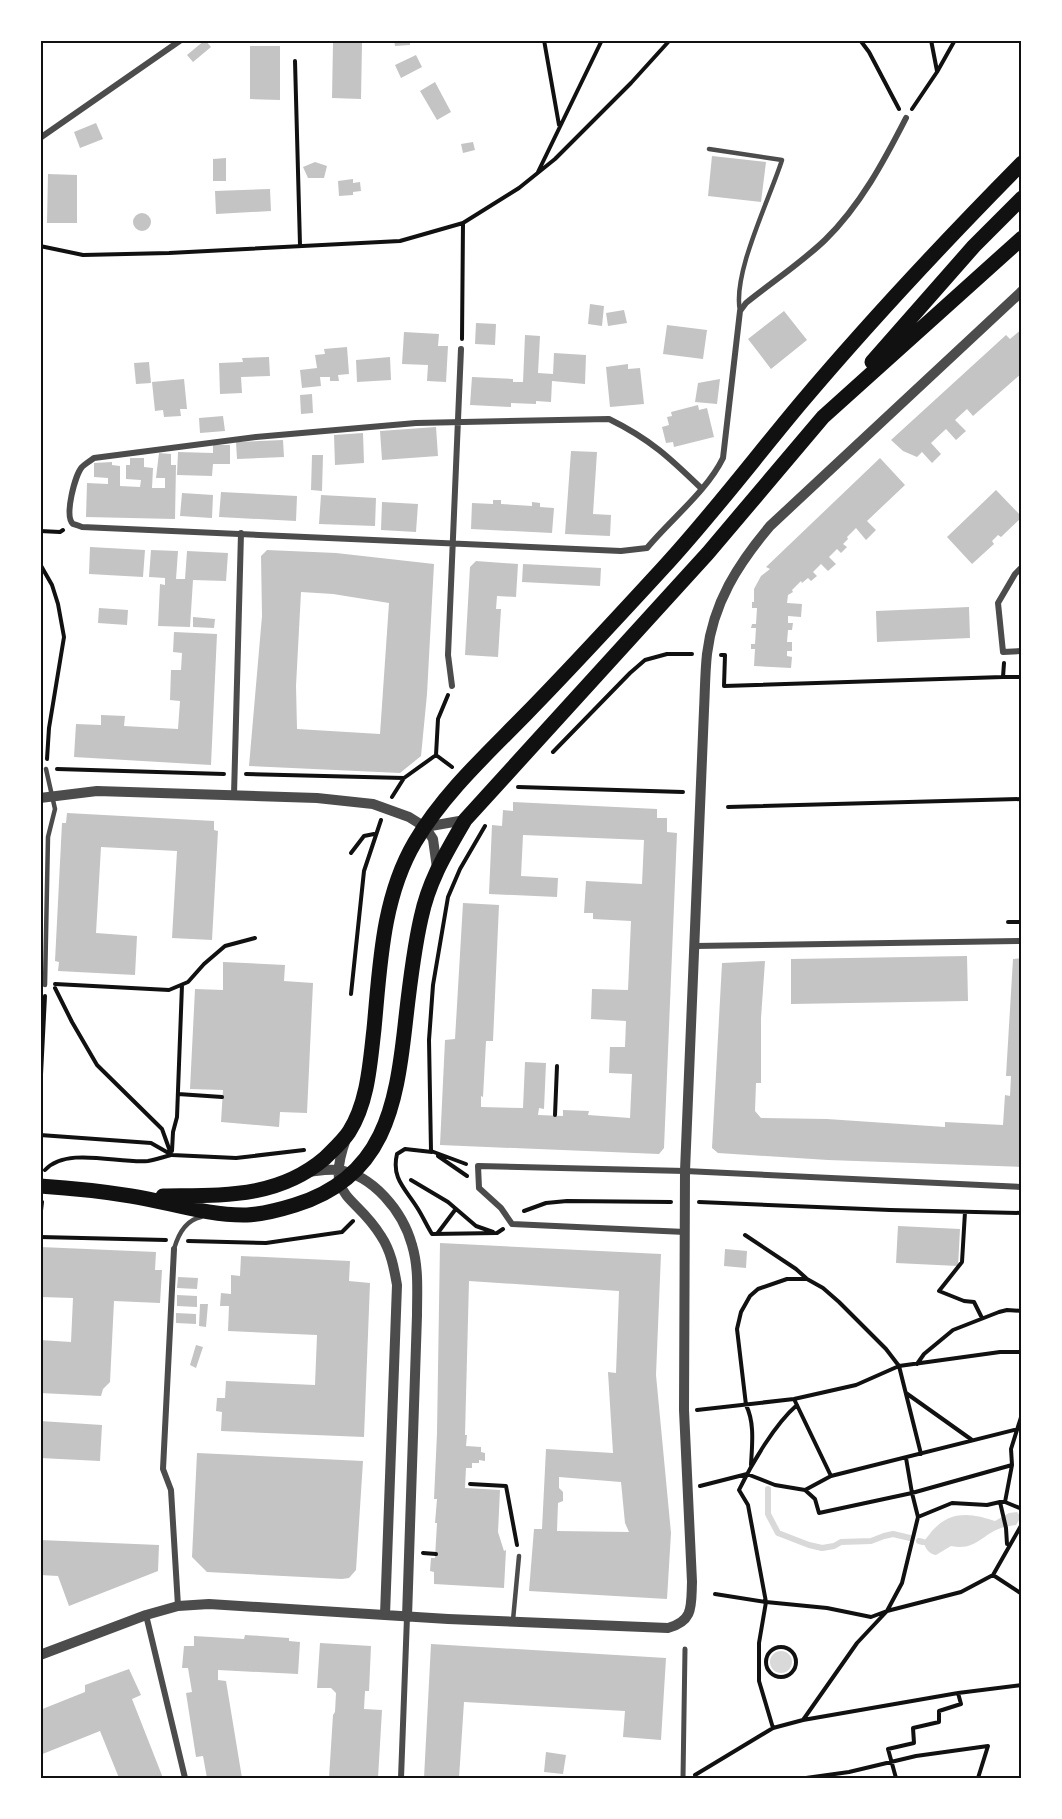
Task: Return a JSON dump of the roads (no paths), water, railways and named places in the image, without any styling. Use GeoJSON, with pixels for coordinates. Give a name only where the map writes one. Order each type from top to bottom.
{"type":"FeatureCollection","features":[{"type":"Feature","properties":{"kind":"highway"},"geometry":{"type":"LineString","coordinates":[[130,1196],[226,1195],[254,1192],[279,1185],[304,1173],[332,1151],[349,1133],[359,1109],[369,1070],[380,963],[390,907],[405,859],[425,827],[465,777],[581,657],[690,538],[855,340],[1022,163]]}},
{"type":"Feature","properties":{"kind":"highway"},"geometry":{"type":"LineString","coordinates":[[42,1186],[130,1196],[218,1213],[246,1215],[267,1213],[307,1202],[343,1176],[377,1144],[391,1109],[399,1080],[409,992],[421,918],[437,868],[465,820],[708,553],[823,417],[974,246],[1022,198]]}},
{"type":"Feature","properties":{"kind":"highway"},"geometry":{"type":"LineString","coordinates":[[823,417],[1022,238]]}},
{"type":"Feature","properties":{"kind":"street"},"geometry":{"type":"LineString","coordinates":[[40,138],[182,40]]}},
{"type":"Feature","properties":{"kind":"street"},"geometry":{"type":"LineString","coordinates":[[702,489],[662,451],[637,433],[609,419],[458,422],[416,423],[256,437],[94,458],[83,466],[77,475],[70,503],[71,521],[82,527],[621,551],[647,548],[669,522],[702,489],[715,474],[723,458],[740,311],[746,303],[825,240],[852,208],[888,153],[906,118]]}},
{"type":"Feature","properties":{"kind":"street"},"geometry":{"type":"LineString","coordinates":[[40,1655],[146,1615],[178,1606],[209,1604],[513,1623],[668,1628],[681,1625],[689,1616],[692,1582],[684,1410],[685,1171],[707,654],[713,622],[718,604],[728,584],[755,543],[770,526],[1022,291]]}},
{"type":"Feature","properties":{"kind":"street"},"geometry":{"type":"LineString","coordinates":[[452,686],[448,655],[461,349]]}},
{"type":"Feature","properties":{"kind":"street"},"geometry":{"type":"LineString","coordinates":[[234,795],[241,533]]}},
{"type":"Feature","properties":{"kind":"street"},"geometry":{"type":"LineString","coordinates":[[1022,567],[1015,574],[998,603],[1003,652],[1022,651]]}},
{"type":"Feature","properties":{"kind":"street"},"geometry":{"type":"LineString","coordinates":[[40,798],[97,791],[317,798],[386,807],[425,827],[433,839],[437,868]]}},
{"type":"Feature","properties":{"kind":"street"},"geometry":{"type":"LineString","coordinates":[[425,827],[465,820]]}},
{"type":"Feature","properties":{"kind":"street"},"geometry":{"type":"LineString","coordinates":[[694,946],[1022,940]]}},
{"type":"Feature","properties":{"kind":"street"},"geometry":{"type":"LineString","coordinates":[[349,1133],[343,1176],[347,1197],[382,1236],[389,1252],[397,1285],[385,1615]]}},
{"type":"Feature","properties":{"kind":"street"},"geometry":{"type":"LineString","coordinates":[[686,1232],[512,1224],[501,1208],[479,1188],[478,1166],[685,1171],[1022,1187]]}},
{"type":"Feature","properties":{"kind":"street"},"geometry":{"type":"LineString","coordinates":[[304,1173],[343,1176],[370,1183],[394,1208],[405,1226],[415,1259],[417,1316],[401,1779]]}},
{"type":"Feature","properties":{"kind":"street"},"geometry":{"type":"LineString","coordinates":[[174,1249],[163,1469],[171,1490],[178,1606]]}},
{"type":"Feature","properties":{"kind":"street"},"geometry":{"type":"LineString","coordinates":[[146,1615],[185,1779]]}},
{"type":"Feature","properties":{"kind":"street"},"geometry":{"type":"LineString","coordinates":[[683,1779],[685,1649]]}},
{"type":"Feature","properties":{"kind":"lane"},"geometry":{"type":"LineString","coordinates":[[709,149],[782,160],[746,259],[738,299],[740,311]]}},
{"type":"Feature","properties":{"kind":"lane"},"geometry":{"type":"LineString","coordinates":[[45,985],[48,837],[55,808],[46,769]]}},
{"type":"Feature","properties":{"kind":"lane"},"geometry":{"type":"LineString","coordinates":[[174,1249],[180,1233],[195,1218],[218,1213]]}},
{"type":"Feature","properties":{"kind":"lane"},"geometry":{"type":"LineString","coordinates":[[513,1623],[519,1556]]}},
{"type":"Feature","properties":{"kind":"waterway"},"geometry":{"type":"LineString","coordinates":[[768,1489],[768,1514],[778,1533],[809,1545],[822,1548],[841,1542],[871,1541],[893,1534],[910,1538]]}},
{"type":"Feature","properties":{"kind":"waterway"},"geometry":{"type":"LineString","coordinates":[[919,1541],[923,1542]]}}]}
